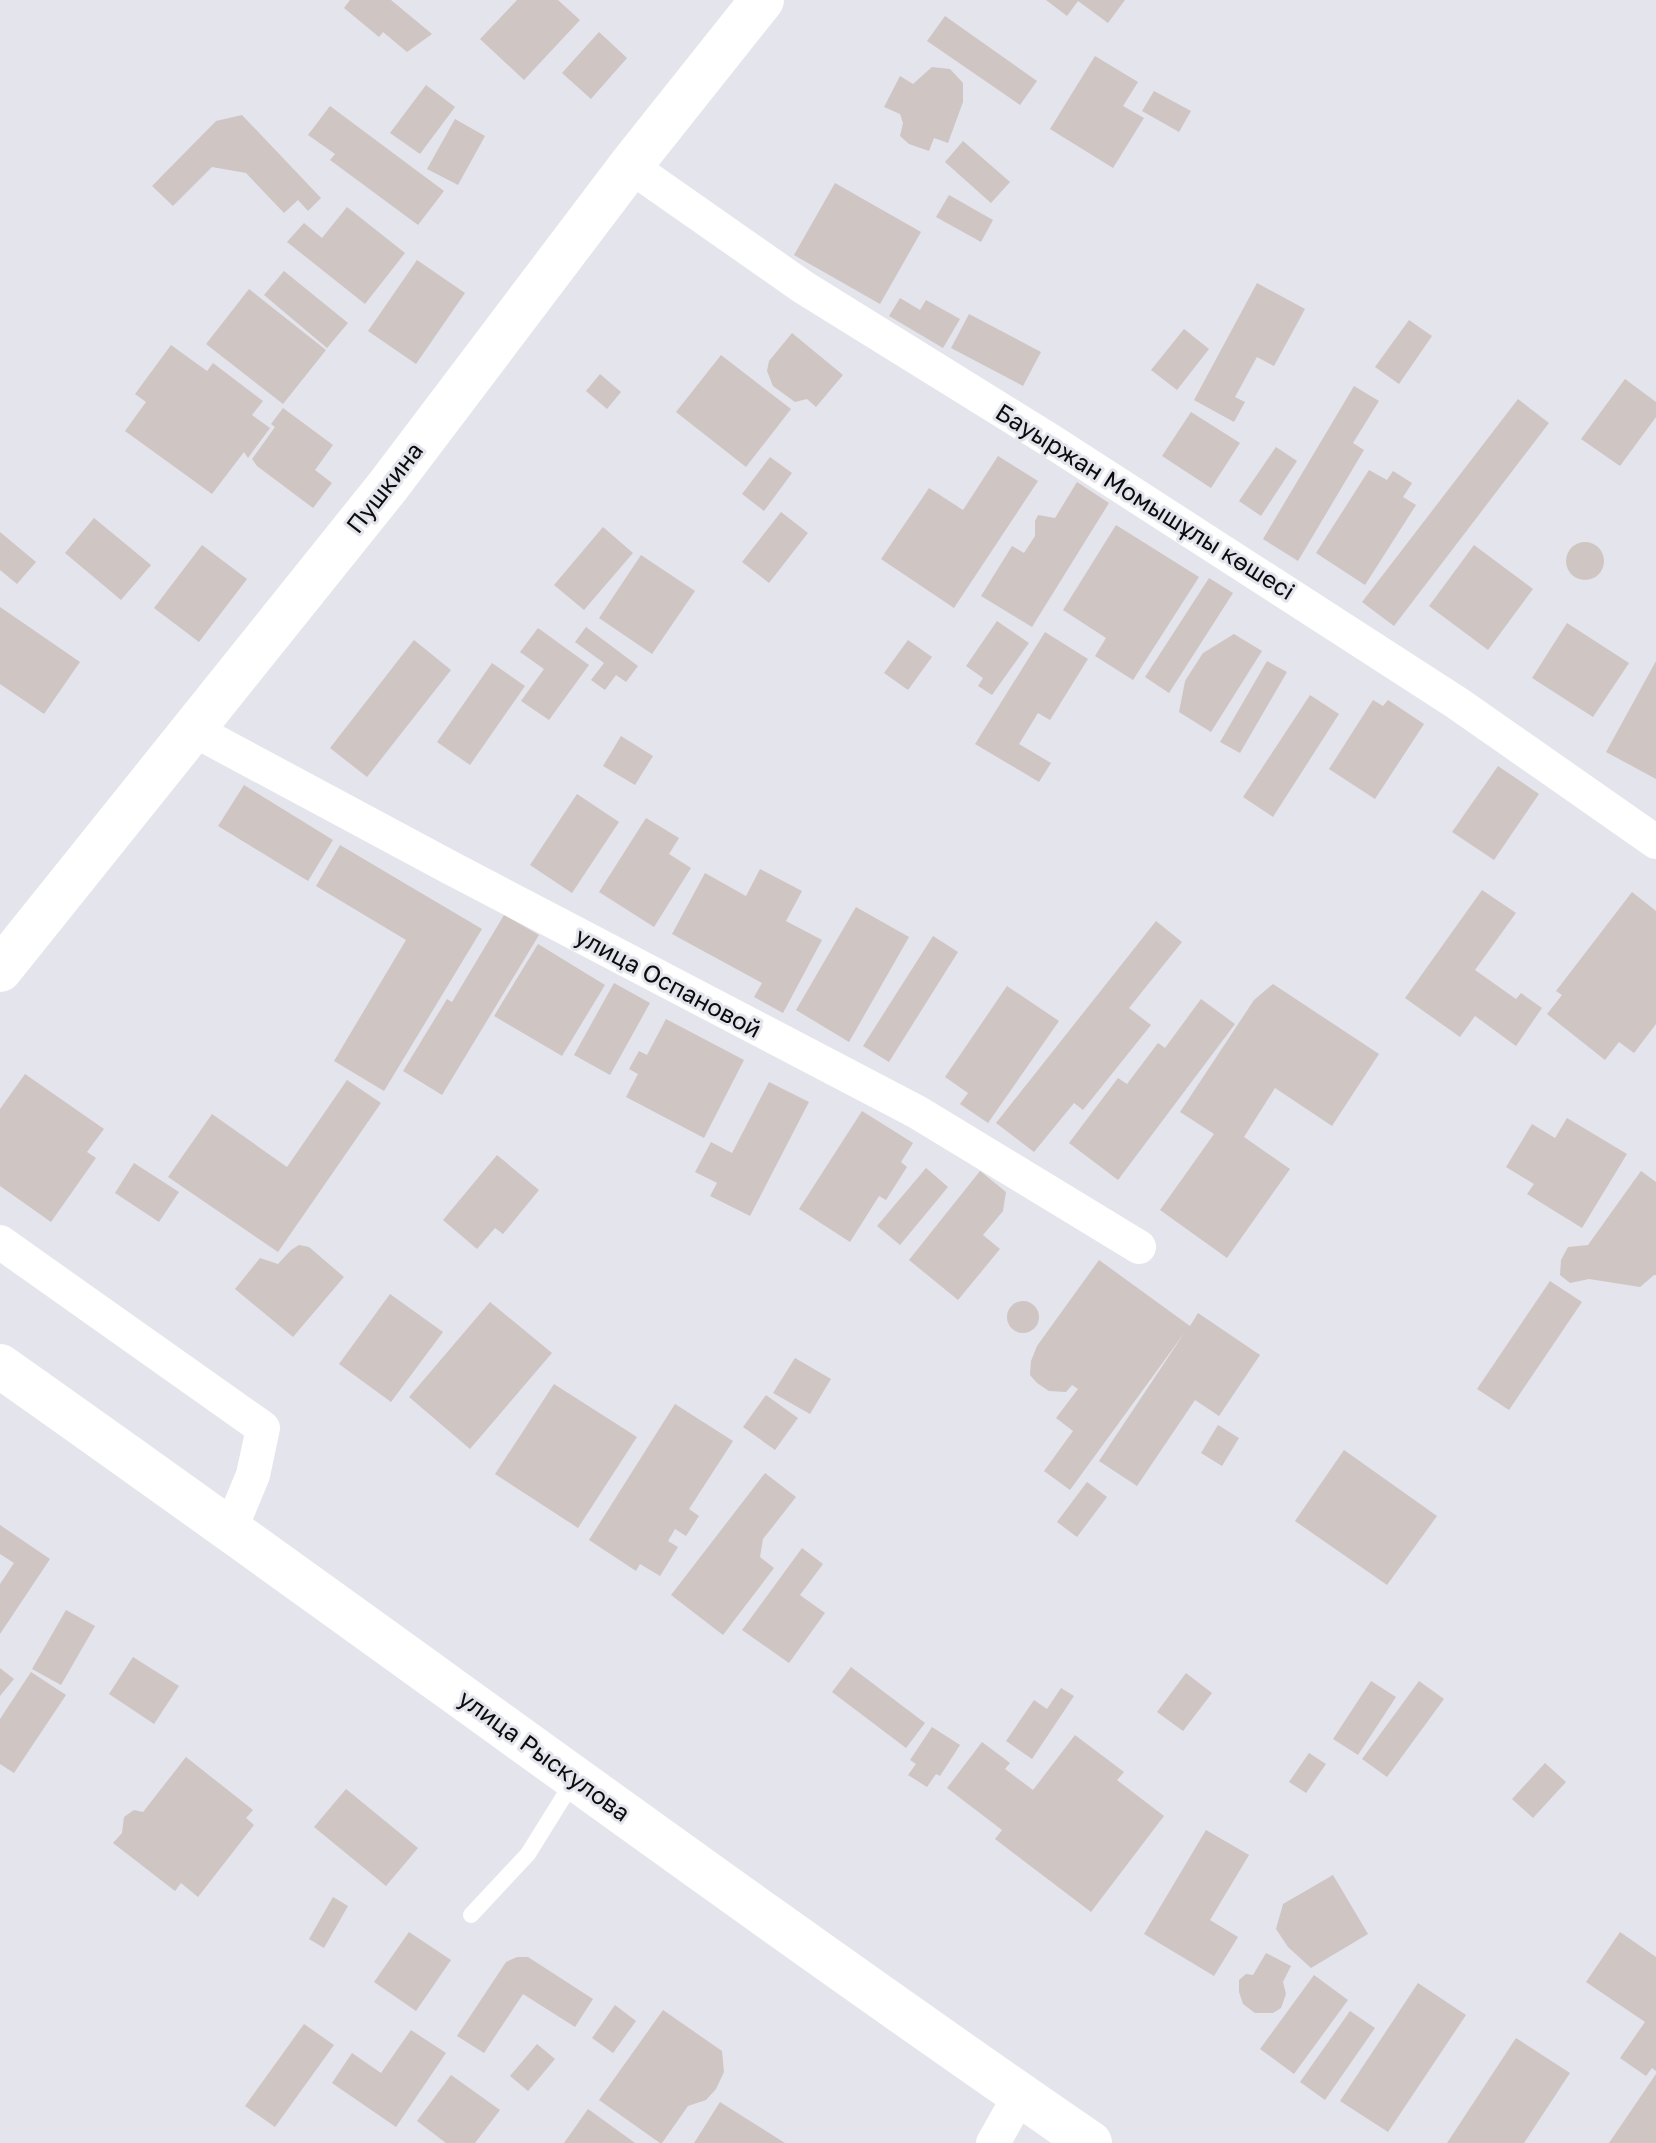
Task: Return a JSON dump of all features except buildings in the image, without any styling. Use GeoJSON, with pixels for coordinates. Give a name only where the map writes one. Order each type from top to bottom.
{"type":"FeatureCollection","features":[{"type":"Feature","properties":{"kind":"main road","name":"Пушкина"},"geometry":{"type":"LineString","coordinates":[[0,970],[388,486],[630,166],[762,0]]}},
{"type":"Feature","properties":{"kind":"main road","name":"улица Рыскулова"},"geometry":{"type":"LineString","coordinates":[[0,1366],[231,1528],[575,1779],[1090,2143]]}},
{"type":"Feature","properties":{"kind":"street","name":"Бауыржан Момышұлы көшесі"},"geometry":{"type":"LineString","coordinates":[[630,166],[803,287],[1051,441],[1457,703],[1656,842]]}},
{"type":"Feature","properties":{"kind":"street","name":"улица Оспановой"},"geometry":{"type":"LineString","coordinates":[[192,729],[917,1112],[1139,1247]]}},
{"type":"Feature","properties":{"kind":"street"},"geometry":{"type":"LineString","coordinates":[[0,1242],[263,1428],[253,1475],[231,1528]]}},
{"type":"Feature","properties":{"kind":"street"},"geometry":{"type":"LineString","coordinates":[[993,2143],[1020,2095]]}},
{"type":"Feature","properties":{"kind":"lane"},"geometry":{"type":"LineString","coordinates":[[471,1915],[528,1854],[575,1779]]}}]}
